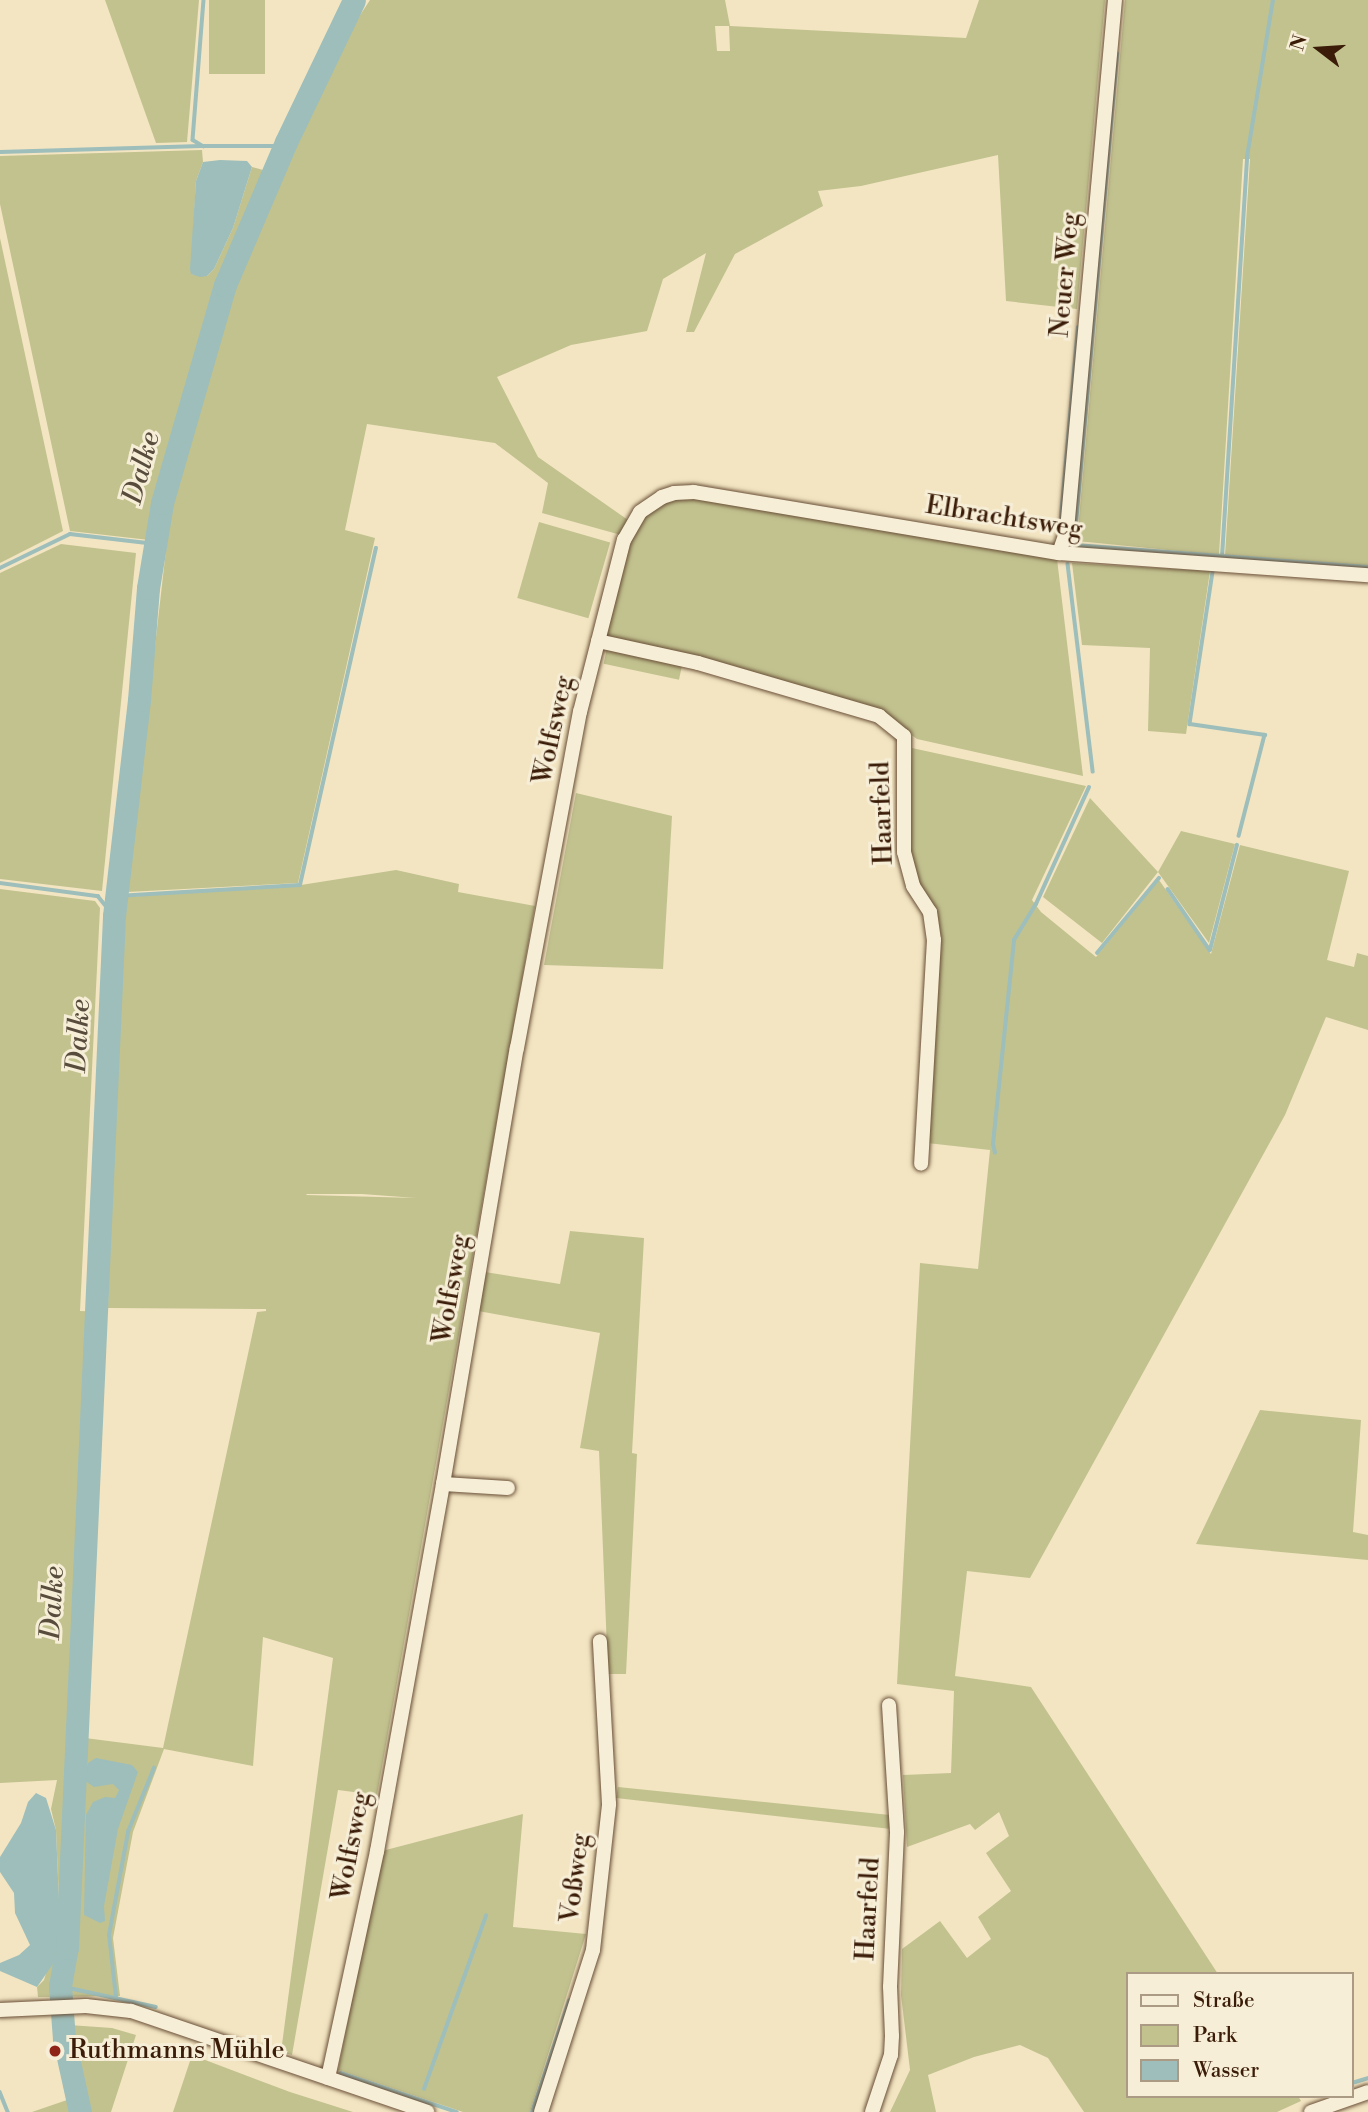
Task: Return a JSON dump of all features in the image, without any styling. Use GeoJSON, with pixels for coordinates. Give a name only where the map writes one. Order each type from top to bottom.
{"type":"FeatureCollection","features":[{"type":"Feature","properties":{"kind":"street","name":"Neuer Weg"},"geometry":{"type":"LineString","coordinates":[[1059,553],[1067,530],[1115,0]]}},
{"type":"Feature","properties":{"kind":"street","name":"Elbrachtsweg"},"geometry":{"type":"LineString","coordinates":[[640,512],[662,497],[694,492],[1059,553],[1368,575]]}},
{"type":"Feature","properties":{"kind":"street","name":"Wolfsweg"},"geometry":{"type":"LineString","coordinates":[[328,2078],[377,1851],[520,1035],[580,712],[624,540],[640,512]]}},
{"type":"Feature","properties":{"kind":"street","name":"Haarfeld"},"geometry":{"type":"LineString","coordinates":[[598,642],[698,663],[878,716],[904,736],[904,852],[913,886],[930,912],[934,940],[921,1164]]}},
{"type":"Feature","properties":{"kind":"street"},"geometry":{"type":"LineString","coordinates":[[443,1484],[509,1488]]}},
{"type":"Feature","properties":{"kind":"street","name":"Voßweg"},"geometry":{"type":"LineString","coordinates":[[541,2112],[593,1950],[610,1804],[600,1642]]}},
{"type":"Feature","properties":{"kind":"street","name":"Haarfeld"},"geometry":{"type":"LineString","coordinates":[[872,2112],[891,2055],[892,2036],[890,1987],[897,1832],[889,1705]]}},
{"type":"Feature","properties":{"kind":"street"},"geometry":{"type":"LineString","coordinates":[[0,2010],[86,2006],[131,2011],[427,2112]]}},
{"type":"Feature","properties":{"kind":"street"},"geometry":{"type":"LineString","coordinates":[[1311,2112],[1351,2098]]}},
{"type":"Feature","properties":{"kind":"green space"},"geometry":{"type":"Polygon","coordinates":[[[105,0],[199,0],[187,142],[156,143],[105,0]]]}},
{"type":"Feature","properties":{"kind":"green space"},"geometry":{"type":"Polygon","coordinates":[[[209,0],[265,0],[265,74],[209,74],[209,0]]]}},
{"type":"Feature","properties":{"kind":"green space"},"geometry":{"type":"Polygon","coordinates":[[[370,0],[725,0],[730,26],[966,38],[979,0],[1105,0],[1077,309],[1006,301],[998,155],[861,186],[818,191],[823,206],[735,254],[694,332],[686,332],[706,253],[663,279],[647,331],[571,345],[497,377],[538,457],[628,520],[621,535],[542,513],[548,483],[495,443],[367,424],[345,530],[375,538],[298,883],[127,892],[171,506],[231,289],[351,29],[370,0]],[[715,26],[717,51],[730,51],[729,26],[715,26]]]}},
{"type":"Feature","properties":{"kind":"green space"},"geometry":{"type":"Polygon","coordinates":[[[1125,0],[1368,0],[1368,566],[1225,555],[1250,159],[1243,159],[1219,555],[1077,541],[1125,0]]]}},
{"type":"Feature","properties":{"kind":"green space"},"geometry":{"type":"Polygon","coordinates":[[[202,150],[203,162],[196,181],[191,274],[207,276],[214,269],[233,228],[252,167],[267,171],[218,283],[154,501],[149,540],[70,531],[0,204],[0,156],[202,150]]]}},
{"type":"Feature","properties":{"kind":"green space"},"geometry":{"type":"Polygon","coordinates":[[[0,238],[63,531],[0,563],[0,238]]]}},
{"type":"Feature","properties":{"kind":"green space"},"geometry":{"type":"Polygon","coordinates":[[[692,497],[1057,559],[1083,776],[917,739],[880,712],[604,640],[628,540],[643,515],[663,500],[692,497]]]}},
{"type":"Feature","properties":{"kind":"green space"},"geometry":{"type":"Polygon","coordinates":[[[539,522],[610,542],[588,618],[517,598],[539,522]]]}},
{"type":"Feature","properties":{"kind":"green space"},"geometry":{"type":"Polygon","coordinates":[[[61,544],[136,553],[102,891],[0,879],[0,573],[61,544]]]}},
{"type":"Feature","properties":{"kind":"green space"},"geometry":{"type":"Polygon","coordinates":[[[1072,563],[1210,571],[1186,734],[1148,731],[1150,648],[1082,645],[1072,563]]]}},
{"type":"Feature","properties":{"kind":"green space"},"geometry":{"type":"Polygon","coordinates":[[[607,648],[682,664],[679,680],[604,664],[607,648]]]}},
{"type":"Feature","properties":{"kind":"green space"},"geometry":{"type":"Polygon","coordinates":[[[912,748],[1086,786],[1032,900],[1041,912],[1096,957],[1159,880],[1211,954],[1240,845],[1349,871],[1327,960],[1354,967],[1357,953],[1368,956],[1368,1030],[1326,1017],[1285,1115],[1030,1578],[967,1571],[955,1676],[1031,1687],[1217,1972],[1126,1972],[1126,2098],[1299,2098],[1301,2101],[1277,2112],[1084,2112],[1048,2058],[1020,2045],[974,2057],[928,2075],[936,2112],[890,2112],[910,2070],[901,1995],[902,1949],[940,1921],[967,1958],[991,1939],[978,1917],[1011,1891],[986,1853],[1009,1836],[999,1812],[975,1830],[970,1824],[907,1847],[903,1775],[951,1773],[954,1691],[897,1684],[920,1263],[978,1269],[990,1150],[927,1143],[935,912],[911,868],[908,850],[912,748]]]}},
{"type":"Feature","properties":{"kind":"green space"},"geometry":{"type":"Polygon","coordinates":[[[576,793],[672,816],[663,969],[544,965],[576,793]]]}},
{"type":"Feature","properties":{"kind":"green space"},"geometry":{"type":"Polygon","coordinates":[[[1090,798],[1158,872],[1102,943],[1043,897],[1090,798]]]}},
{"type":"Feature","properties":{"kind":"green space"},"geometry":{"type":"Polygon","coordinates":[[[1181,831],[1235,844],[1209,943],[1158,872],[1181,831]]]}},
{"type":"Feature","properties":{"kind":"green space"},"geometry":{"type":"Polygon","coordinates":[[[396,870],[459,884],[458,892],[535,906],[377,1795],[338,1790],[292,2055],[281,2052],[333,1658],[263,1637],[253,1766],[164,1749],[133,1832],[113,1938],[120,1996],[38,1997],[37,1987],[44,1980],[60,1926],[56,1830],[51,1809],[57,1780],[0,1783],[0,889],[95,901],[100,908],[80,1311],[107,1312],[85,1738],[163,1748],[257,1312],[266,1309],[108,1308],[112,1110],[127,897],[301,885],[396,870]],[[362,1194],[306,1195],[416,1198],[362,1194]]]}},
{"type":"Feature","properties":{"kind":"green space"},"geometry":{"type":"Polygon","coordinates":[[[570,1231],[644,1238],[632,1453],[637,1454],[626,1674],[608,1674],[599,1451],[580,1448],[600,1333],[478,1311],[485,1272],[560,1284],[570,1231]]]}},
{"type":"Feature","properties":{"kind":"green space"},"geometry":{"type":"Polygon","coordinates":[[[1260,1410],[1361,1420],[1353,1532],[1368,1535],[1368,1560],[1196,1544],[1260,1410]]]}},
{"type":"Feature","properties":{"kind":"green space"},"geometry":{"type":"Polygon","coordinates":[[[618,1787],[890,1815],[891,1829],[616,1798],[618,1787]]]}},
{"type":"Feature","properties":{"kind":"green space"},"geometry":{"type":"Polygon","coordinates":[[[523,1814],[513,1927],[586,1934],[530,2112],[463,2112],[338,2070],[382,1851],[523,1814]]]}},
{"type":"Feature","properties":{"kind":"green space"},"geometry":{"type":"Polygon","coordinates":[[[69,2025],[112,2028],[136,2035],[111,2112],[32,2112],[67,2100],[73,2071],[69,2025]]]}},
{"type":"Feature","properties":{"kind":"green space"},"geometry":{"type":"Polygon","coordinates":[[[192,2055],[290,2092],[353,2112],[173,2112],[192,2055]]]}},
{"type":"Feature","properties":{"kind":"water"},"geometry":{"type":"Polygon","coordinates":[[[247,161],[252,167],[233,228],[214,269],[207,276],[200,277],[191,274],[190,269],[196,181],[203,162],[247,161]]]}},
{"type":"Feature","properties":{"kind":"water"},"geometry":{"type":"Polygon","coordinates":[[[96,1758],[132,1765],[138,1772],[118,1829],[104,1906],[105,1921],[100,1923],[84,1915],[86,1815],[93,1802],[105,1797],[115,1798],[119,1790],[113,1784],[94,1787],[84,1780],[88,1763],[96,1758]]]}},
{"type":"Feature","properties":{"kind":"water"},"geometry":{"type":"Polygon","coordinates":[[[36,1793],[46,1798],[56,1830],[60,1926],[53,1964],[37,1987],[0,1971],[0,1963],[19,1955],[30,1945],[15,1913],[14,1893],[0,1872],[0,1857],[21,1823],[28,1802],[36,1793]]]}},
{"type":"Feature","properties":{"kind":"waterway"},"geometry":{"type":"LineString","coordinates":[[204,0],[193,140],[203,146],[277,146],[283,150]]}},
{"type":"Feature","properties":{"kind":"waterway","name":"Dalke"},"geometry":{"type":"LineString","coordinates":[[80,2112],[64,2039],[60,1986],[67,1948],[114,916],[139,700],[148,588],[162,503],[225,285],[286,142],[354,0]]}},
{"type":"Feature","properties":{"kind":"waterway"},"geometry":{"type":"LineString","coordinates":[[1222,557],[1247,157],[1273,0]]}},
{"type":"Feature","properties":{"kind":"waterway"},"geometry":{"type":"LineString","coordinates":[[1074,547],[1117,54]]}},
{"type":"Feature","properties":{"kind":"waterway"},"geometry":{"type":"LineString","coordinates":[[0,152],[201,146]]}},
{"type":"Feature","properties":{"kind":"waterway"},"geometry":{"type":"LineString","coordinates":[[1060,528],[1078,328]]}},
{"type":"Feature","properties":{"kind":"waterway"},"geometry":{"type":"LineString","coordinates":[[0,568],[70,534],[155,544]]}},
{"type":"Feature","properties":{"kind":"waterway"},"geometry":{"type":"LineString","coordinates":[[1075,545],[1368,567]]}},
{"type":"Feature","properties":{"kind":"waterway"},"geometry":{"type":"LineString","coordinates":[[117,896],[300,885],[376,548]]}},
{"type":"Feature","properties":{"kind":"waterway"},"geometry":{"type":"LineString","coordinates":[[1068,564],[1093,772]]}},
{"type":"Feature","properties":{"kind":"waterway"},"geometry":{"type":"LineString","coordinates":[[1213,572],[1190,724],[1265,735],[1239,836]]}},
{"type":"Feature","properties":{"kind":"waterway"},"geometry":{"type":"LineString","coordinates":[[995,1153],[993,1144],[1014,940],[1036,904],[1089,787]]}},
{"type":"Feature","properties":{"kind":"waterway"},"geometry":{"type":"LineString","coordinates":[[1168,889],[1210,950],[1237,845]]}},
{"type":"Feature","properties":{"kind":"waterway"},"geometry":{"type":"LineString","coordinates":[[1097,953],[1159,878]]}},
{"type":"Feature","properties":{"kind":"waterway"},"geometry":{"type":"LineString","coordinates":[[0,883],[98,896],[114,916]]}},
{"type":"Feature","properties":{"kind":"waterway"},"geometry":{"type":"LineString","coordinates":[[116,1997],[109,1935],[128,1832],[154,1768]]}},
{"type":"Feature","properties":{"kind":"waterway"},"geometry":{"type":"LineString","coordinates":[[424,2089],[486,1916]]}},
{"type":"Feature","properties":{"kind":"waterway"},"geometry":{"type":"LineString","coordinates":[[60,1986],[156,2007]]}},
{"type":"Feature","properties":{"kind":"waterway"},"geometry":{"type":"LineString","coordinates":[[532,2112],[569,2001]]}},
{"type":"Feature","properties":{"kind":"waterway"},"geometry":{"type":"LineString","coordinates":[[341,2073],[457,2112]]}},
{"type":"Feature","properties":{"kind":"waterway"},"geometry":{"type":"LineString","coordinates":[[1354,2082],[1368,2078]]}},
{"type":"Feature","properties":{"kind":"waterway"},"geometry":{"type":"LineString","coordinates":[[0,2092],[8,2112]]}},
{"type":"Feature","properties":{"kind":"place","name":"Ruthmanns Mühle"},"geometry":{"type":"Point","coordinates":[55,2051]}}]}
